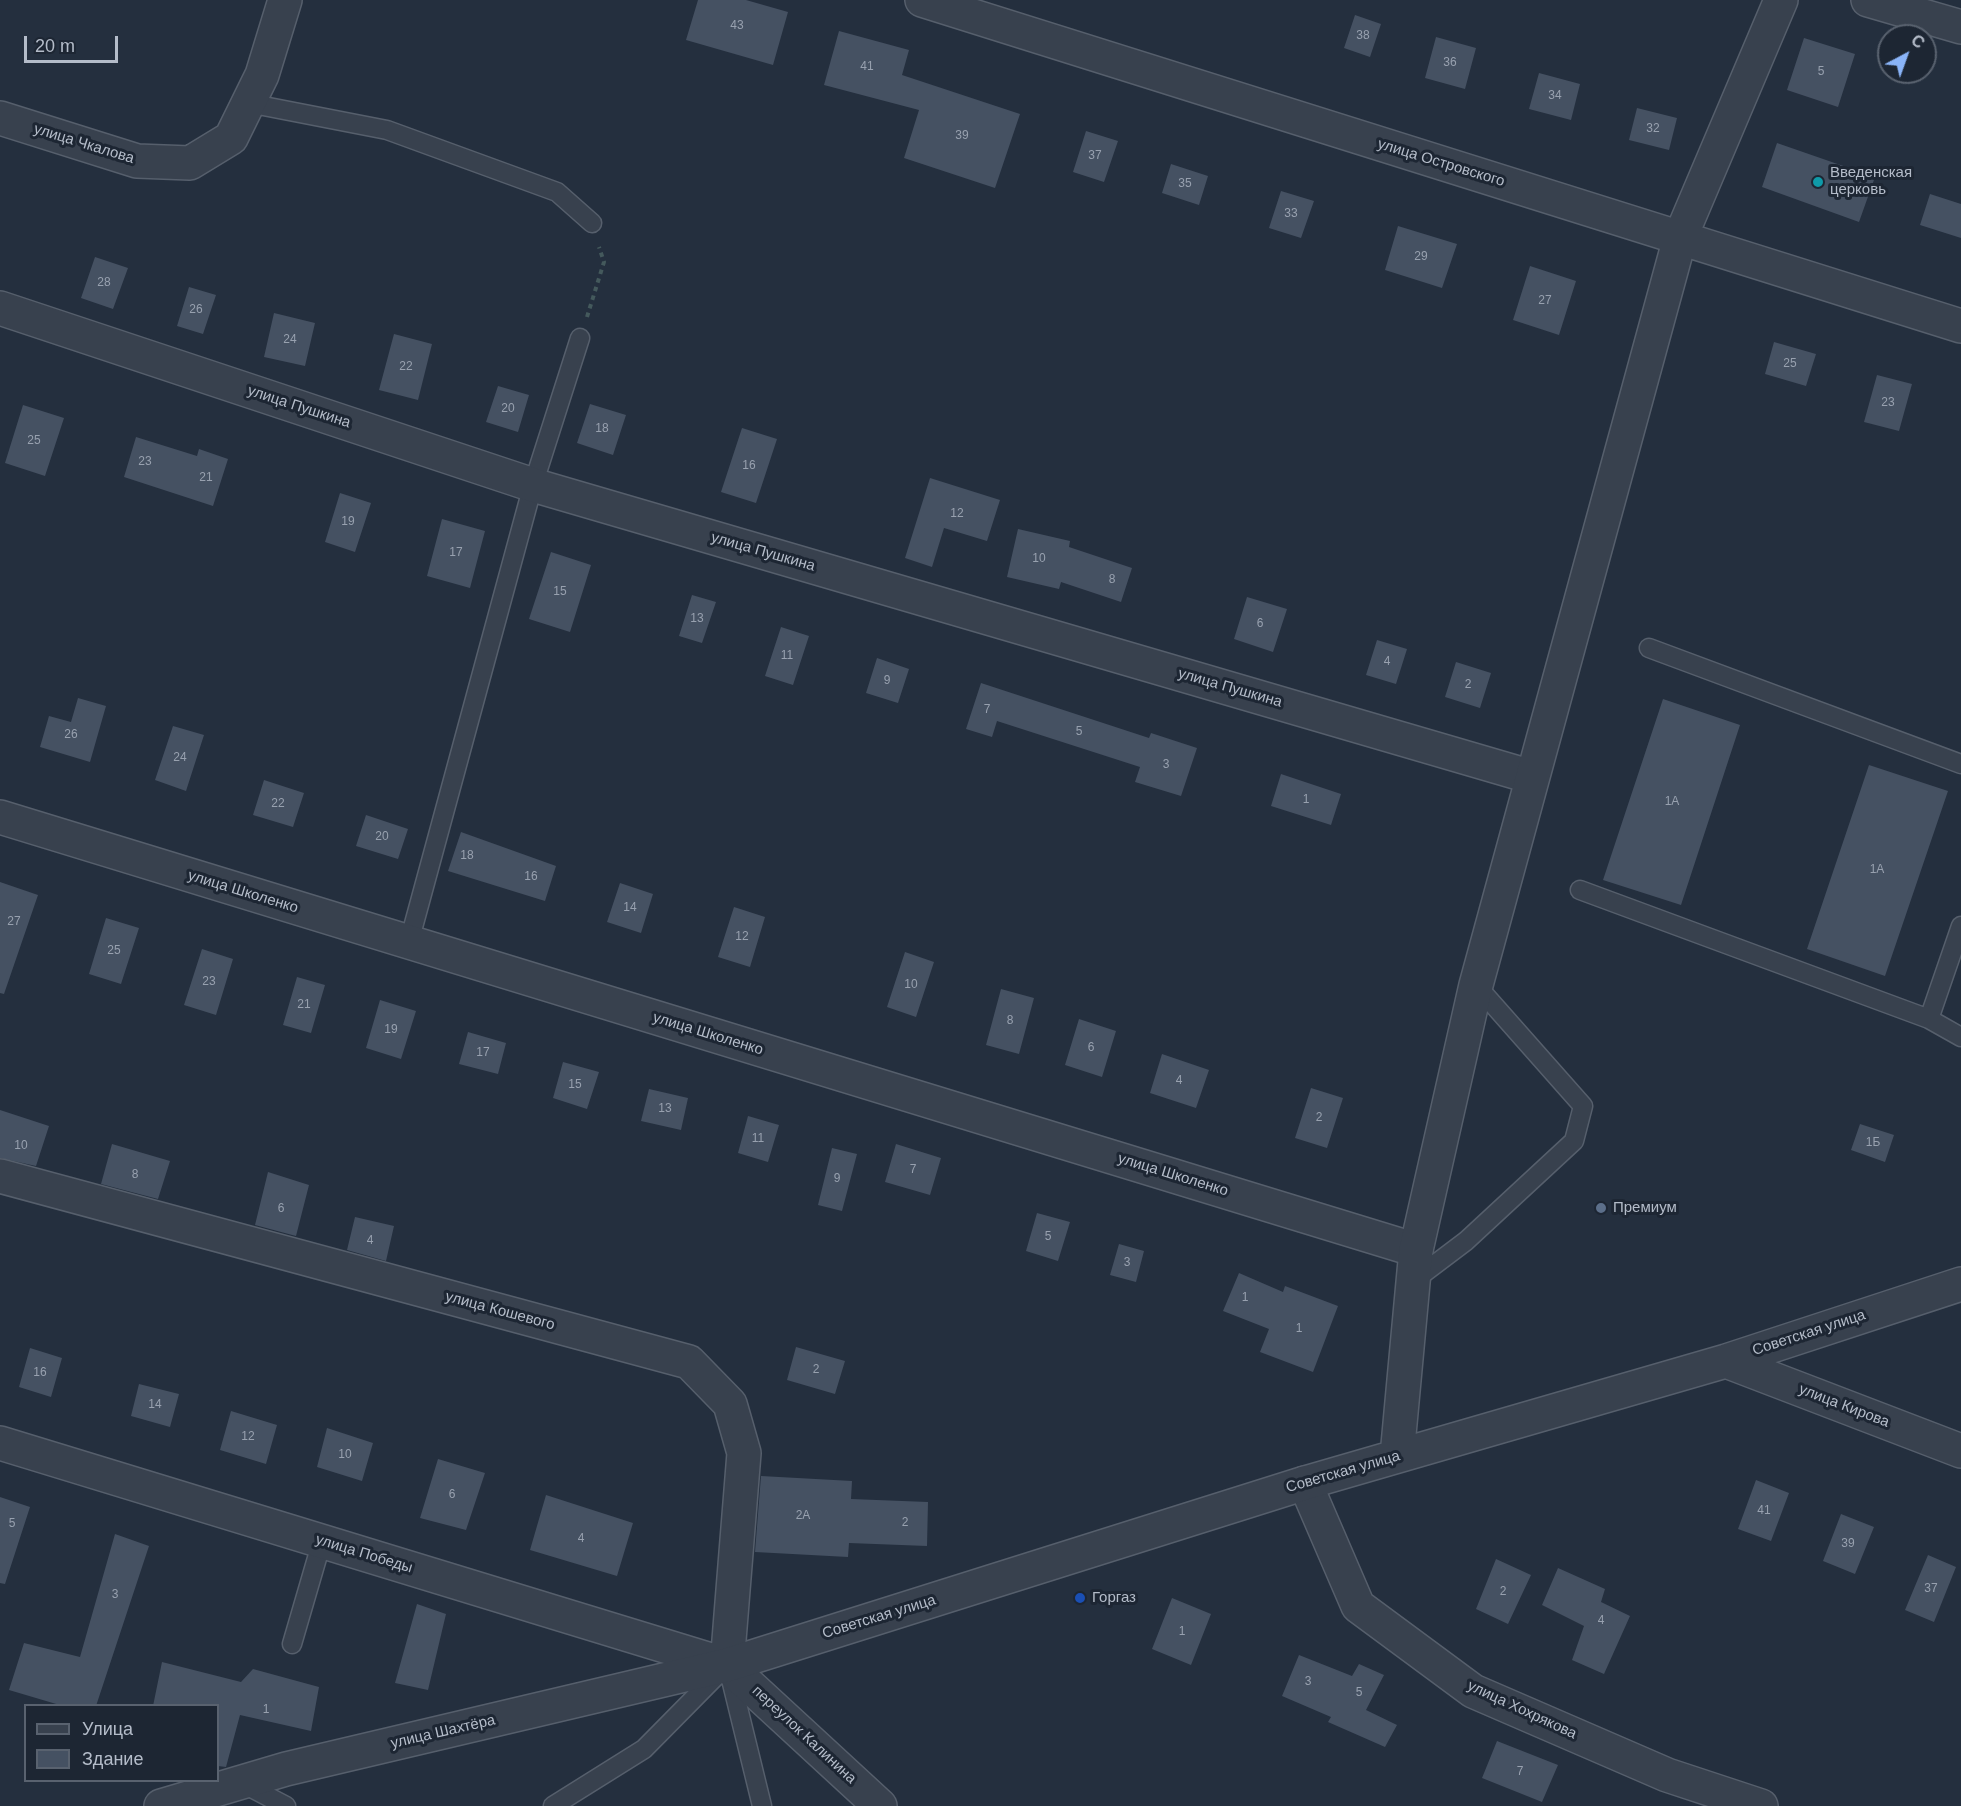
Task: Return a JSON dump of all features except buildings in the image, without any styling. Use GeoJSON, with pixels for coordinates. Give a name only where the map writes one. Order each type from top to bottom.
{"type":"FeatureCollection","features":[{"type":"Feature","properties":{"kind":"street"},"geometry":{"type":"LineString","coordinates":[[248,103],[262,75],[285,0]]}},
{"type":"Feature","properties":{"kind":"street","name":"улица Островского"},"geometry":{"type":"LineString","coordinates":[[922,0],[1961,326]]}},
{"type":"Feature","properties":{"kind":"street"},"geometry":{"type":"LineString","coordinates":[[1397,1456],[1414,1265],[1476,985],[1680,238],[1781,0]]}},
{"type":"Feature","properties":{"kind":"street"},"geometry":{"type":"LineString","coordinates":[[1868,0],[1961,27]]}},
{"type":"Feature","properties":{"kind":"street","name":"улица Чкалова"},"geometry":{"type":"LineString","coordinates":[[0,118],[137,161],[190,163],[231,138],[248,103]]}},
{"type":"Feature","properties":{"kind":"street","name":"улица Пушкина"},"geometry":{"type":"LineString","coordinates":[[0,308],[534,485],[1532,777]]}},
{"type":"Feature","properties":{"kind":"street","name":"улица Школенко"},"geometry":{"type":"LineString","coordinates":[[0,818],[409,942],[1414,1265]]}},
{"type":"Feature","properties":{"kind":"street","name":"улица Кошевого"},"geometry":{"type":"LineString","coordinates":[[0,1176],[689,1362],[729,1404],[744,1454],[727,1665]]}},
{"type":"Feature","properties":{"kind":"street","name":"Советская улица"},"geometry":{"type":"LineString","coordinates":[[727,1665],[1305,1483],[1726,1360],[1961,1284]]}},
{"type":"Feature","properties":{"kind":"street","name":"улица Кирова"},"geometry":{"type":"LineString","coordinates":[[1726,1360],[1961,1451]]}},
{"type":"Feature","properties":{"kind":"street","name":"улица Победы"},"geometry":{"type":"LineString","coordinates":[[0,1443],[727,1665]]}},
{"type":"Feature","properties":{"kind":"street","name":"улица Хохрякова"},"geometry":{"type":"LineString","coordinates":[[1305,1483],[1358,1606],[1473,1691],[1667,1775],[1761,1806]]}},
{"type":"Feature","properties":{"kind":"street","name":"улица Шахтёра"},"geometry":{"type":"LineString","coordinates":[[161,1806],[240,1782],[727,1665]]}},
{"type":"Feature","properties":{"kind":"street","name":"переулок Калинина"},"geometry":{"type":"LineString","coordinates":[[727,1665],[880,1806]]}},
{"type":"Feature","properties":{"kind":"lane"},"geometry":{"type":"LineString","coordinates":[[248,103],[387,129],[557,192],[592,223]]}},
{"type":"Feature","properties":{"kind":"lane"},"geometry":{"type":"LineString","coordinates":[[409,942],[534,485],[580,338]]}},
{"type":"Feature","properties":{"kind":"lane"},"geometry":{"type":"LineString","coordinates":[[1649,648],[1961,764]]}},
{"type":"Feature","properties":{"kind":"lane"},"geometry":{"type":"LineString","coordinates":[[1580,890],[1929,1018],[1961,1037]]}},
{"type":"Feature","properties":{"kind":"lane"},"geometry":{"type":"LineString","coordinates":[[1929,1018],[1961,926]]}},
{"type":"Feature","properties":{"kind":"lane"},"geometry":{"type":"LineString","coordinates":[[1414,1265],[1466,1241],[1574,1141],[1583,1106],[1476,985]]}},
{"type":"Feature","properties":{"kind":"lane"},"geometry":{"type":"LineString","coordinates":[[292,1644],[322,1541]]}},
{"type":"Feature","properties":{"kind":"lane"},"geometry":{"type":"LineString","coordinates":[[553,1806],[644,1749],[727,1665]]}},
{"type":"Feature","properties":{"kind":"lane"},"geometry":{"type":"LineString","coordinates":[[727,1665],[760,1790],[762,1806]]}},
{"type":"Feature","properties":{"kind":"lane"},"geometry":{"type":"LineString","coordinates":[[240,1782],[286,1806]]}},
{"type":"Feature","properties":{"kind":"path"},"geometry":{"type":"LineString","coordinates":[[580,338],[604,262],[592,223]]}},
{"type":"Feature","properties":{"kind":"place","name":"Введенская церковь"},"geometry":{"type":"Point","coordinates":[1818,182]}},
{"type":"Feature","properties":{"kind":"place","name":"Премиум"},"geometry":{"type":"Point","coordinates":[1601,1208]}},
{"type":"Feature","properties":{"kind":"place","name":"Горгаз"},"geometry":{"type":"Point","coordinates":[1080,1598]}}]}
